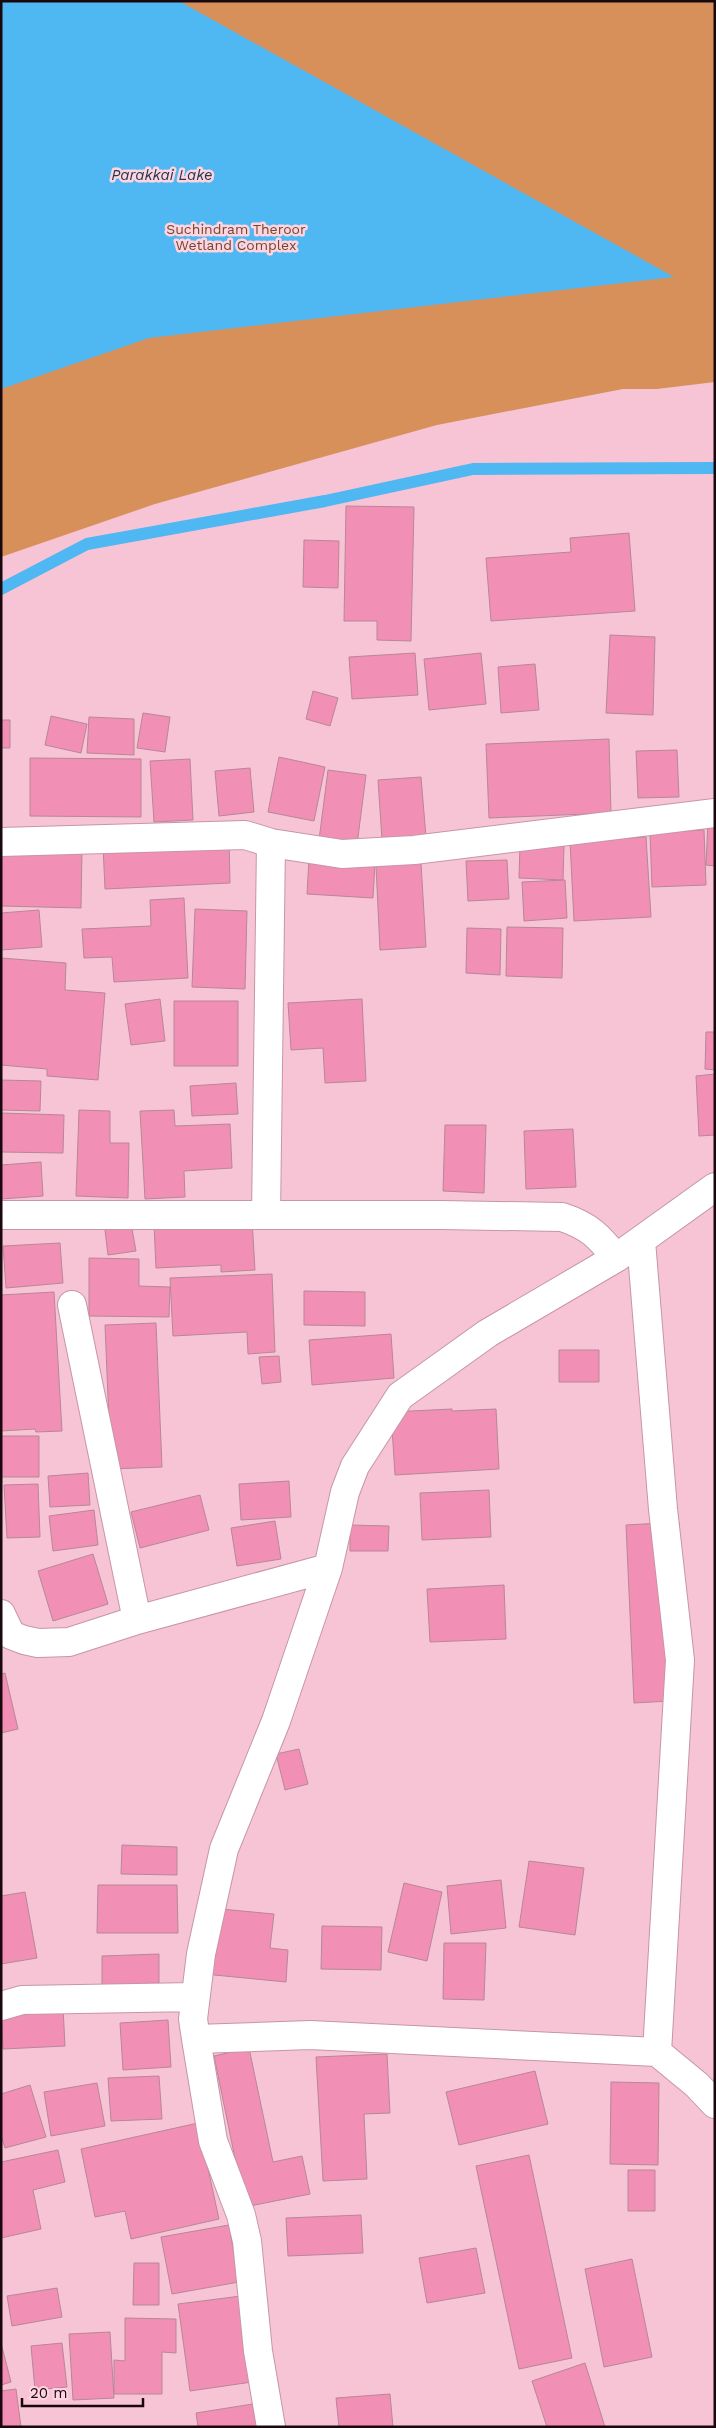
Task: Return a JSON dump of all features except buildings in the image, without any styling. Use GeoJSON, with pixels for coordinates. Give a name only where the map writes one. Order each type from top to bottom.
{"type":"FeatureCollection","features":[{"type":"Feature","properties":{"kind":"street"},"geometry":{"type":"LineString","coordinates":[[1,842],[246,835],[271,843],[342,854],[414,850],[715,813]]}},
{"type":"Feature","properties":{"kind":"street"},"geometry":{"type":"LineString","coordinates":[[266,1215],[271,843]]}},
{"type":"Feature","properties":{"kind":"street"},"geometry":{"type":"LineString","coordinates":[[271,2427],[258,2351],[247,2240],[241,2215],[213,2141],[193,2019],[201,1954],[224,1848],[276,1722],[328,1568],[345,1492],[355,1466],[400,1396],[488,1333],[616,1258],[715,1187]]}},
{"type":"Feature","properties":{"kind":"street"},"geometry":{"type":"LineString","coordinates":[[1,1216],[441,1215],[562,1217],[578,1222],[597,1233],[616,1258]]}},
{"type":"Feature","properties":{"kind":"street"},"geometry":{"type":"LineString","coordinates":[[641,1241],[663,1508],[680,1660],[657,2052]]}},
{"type":"Feature","properties":{"kind":"street"},"geometry":{"type":"LineString","coordinates":[[72,1305],[137,1620]]}},
{"type":"Feature","properties":{"kind":"street"},"geometry":{"type":"LineString","coordinates":[[1,1614],[11,1635],[38,1643],[69,1642],[137,1620],[328,1568]]}},
{"type":"Feature","properties":{"kind":"street"},"geometry":{"type":"LineString","coordinates":[[1,2006],[22,2000],[195,1996]]}},
{"type":"Feature","properties":{"kind":"street"},"geometry":{"type":"LineString","coordinates":[[196,2038],[310,2034],[657,2052],[697,2084],[715,2104]]}},
{"type":"Feature","properties":{"kind":"green space","name":"Suchindram Theroor Wetland Complex"},"geometry":{"type":"Polygon","coordinates":[[[1,1],[715,1],[715,382],[657,389],[623,389],[437,425],[155,504],[1,557],[1,1]]]}},
{"type":"Feature","properties":{"kind":"water","name":"Parakkai Lake"},"geometry":{"type":"Polygon","coordinates":[[[1,1],[179,1],[674,277],[149,338],[1,389],[1,1]]]}},
{"type":"Feature","properties":{"kind":"waterway"},"geometry":{"type":"LineString","coordinates":[[1,589],[87,544],[325,501],[473,469],[715,468]]}}]}
